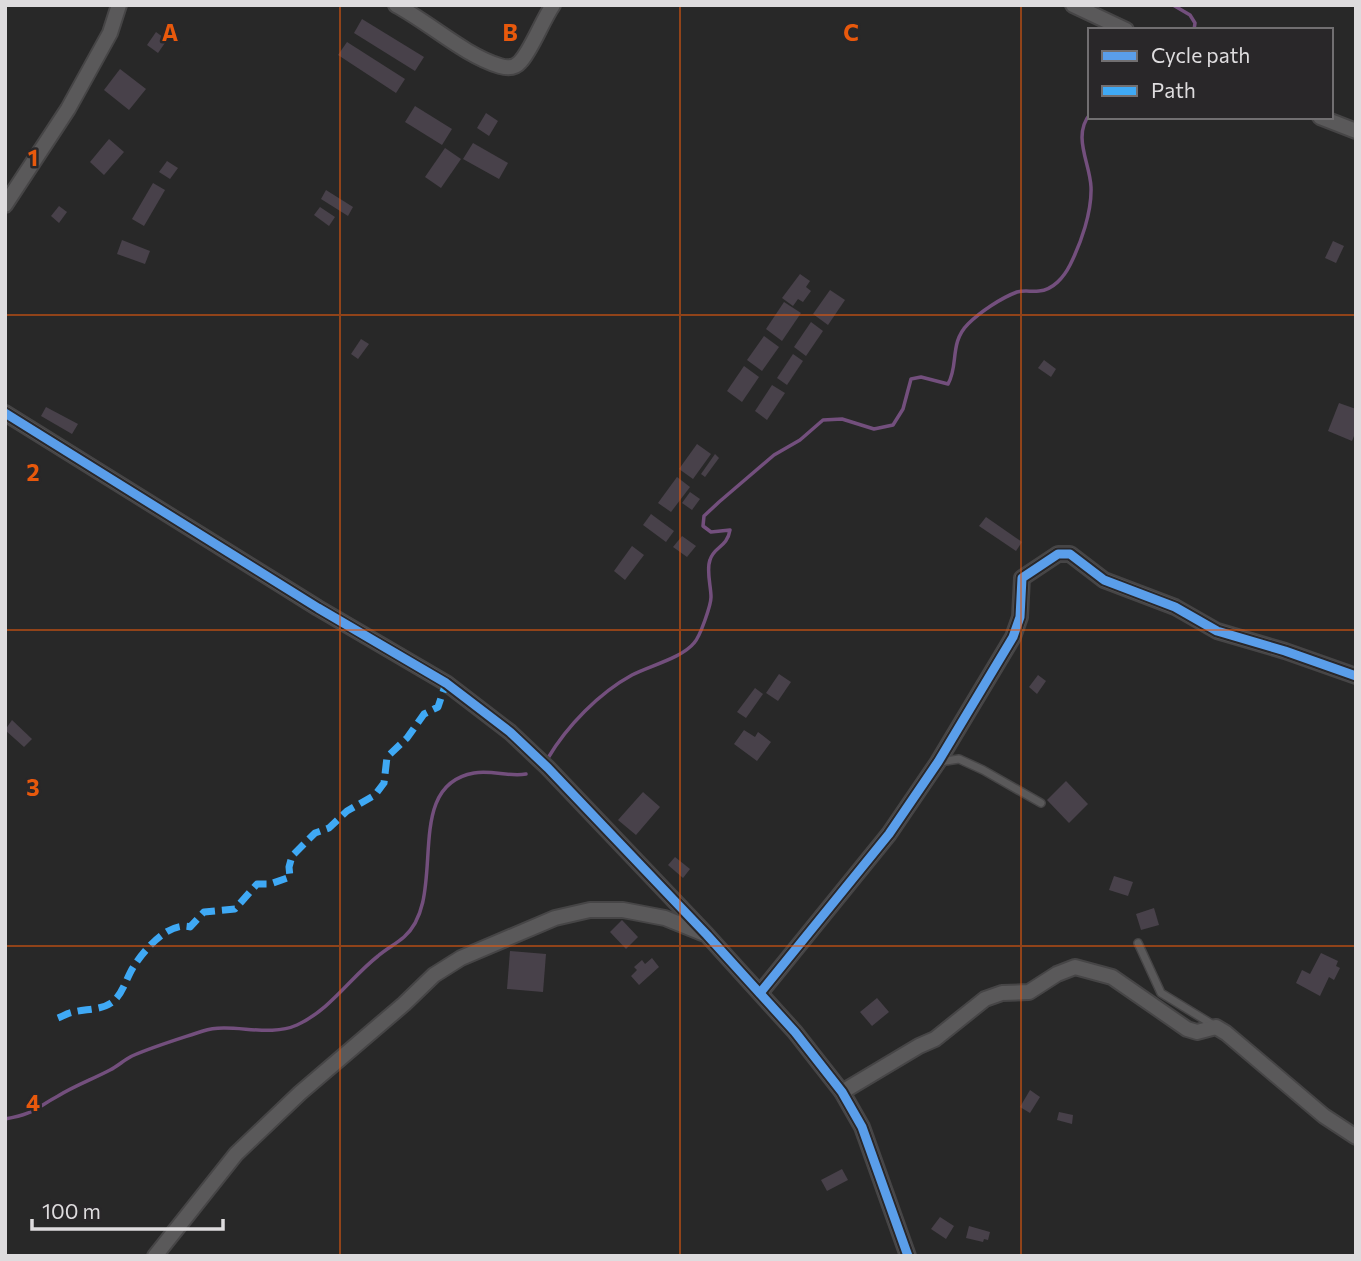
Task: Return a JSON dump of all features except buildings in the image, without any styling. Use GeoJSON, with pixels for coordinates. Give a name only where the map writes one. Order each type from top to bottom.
{"type":"FeatureCollection","features":[{"type":"Feature","properties":{"kind":"street"},"geometry":{"type":"LineString","coordinates":[[5,205],[68,108],[110,33],[119,5]]}},
{"type":"Feature","properties":{"kind":"street"},"geometry":{"type":"LineString","coordinates":[[396,5],[471,52],[500,66],[510,67],[521,61],[542,20],[553,5]]}},
{"type":"Feature","properties":{"kind":"street"},"geometry":{"type":"LineString","coordinates":[[1073,5],[1122,28]]}},
{"type":"Feature","properties":{"kind":"street"},"geometry":{"type":"LineString","coordinates":[[1325,119],[1356,131]]}},
{"type":"Feature","properties":{"kind":"street"},"geometry":{"type":"LineString","coordinates":[[5,413],[456,691],[510,732],[548,768],[707,935],[795,1032],[842,1092],[862,1128],[908,1256]]}},
{"type":"Feature","properties":{"kind":"street"},"geometry":{"type":"LineString","coordinates":[[760,993],[870,859],[938,762],[1013,637],[1020,617],[1022,578],[1058,554],[1070,554],[1104,580],[1175,607],[1217,631],[1285,650],[1356,676]]}},
{"type":"Feature","properties":{"kind":"street"},"geometry":{"type":"LineString","coordinates":[[155,1256],[236,1154],[300,1093],[434,975],[461,958],[555,918],[590,910],[623,910],[666,918],[707,935]]}},
{"type":"Feature","properties":{"kind":"street"},"geometry":{"type":"LineString","coordinates":[[842,1092],[935,1039],[985,999],[1002,993],[1029,992],[1057,974],[1075,967],[1112,977],[1187,1029],[1197,1032],[1216,1027],[1226,1033],[1324,1116],[1356,1137]]}},
{"type":"Feature","properties":{"kind":"lane"},"geometry":{"type":"LineString","coordinates":[[938,762],[959,759],[983,769],[1041,803]]}},
{"type":"Feature","properties":{"kind":"lane"},"geometry":{"type":"LineString","coordinates":[[1138,943],[1161,993],[1216,1027]]}},
{"type":"Feature","properties":{"kind":"waterway"},"geometry":{"type":"LineString","coordinates":[[1173,5],[1190,15],[1195,23],[1194,28]]}},
{"type":"Feature","properties":{"kind":"waterway"},"geometry":{"type":"LineString","coordinates":[[548,758],[574,722],[608,691],[632,675],[682,653],[696,640],[711,601],[708,568],[710,560],[726,540],[730,530],[711,532],[703,526],[704,516],[774,455],[800,440],[823,420],[842,419],[874,429],[893,425],[903,409],[911,379],[921,377],[948,384],[958,339],[973,319],[1011,295],[1020,291],[1044,290],[1061,278],[1078,247],[1090,207],[1090,178],[1082,140],[1082,131],[1088,117]]}},
{"type":"Feature","properties":{"kind":"waterway"},"geometry":{"type":"LineString","coordinates":[[5,1119],[28,1113],[132,1056],[203,1031],[225,1028],[286,1029],[309,1019],[368,964],[404,937],[417,919],[424,896],[431,820],[438,798],[452,782],[474,773],[526,774]]}},
{"type":"Feature","properties":{"kind":"marked path"},"geometry":{"type":"LineString","coordinates":[[58,1018],[72,1012],[98,1008],[115,1000],[138,959],[166,932],[182,926],[190,927],[204,912],[235,909],[257,884],[270,884],[290,877],[292,856],[315,833],[329,828],[347,811],[375,795],[384,783],[387,757],[407,738],[424,714],[438,707],[446,683]]}},
{"type":"Feature","properties":{"kind":"cycle path"},"geometry":{"type":"LineString","coordinates":[[5,413],[318,608],[446,683],[510,732],[548,768],[707,935],[795,1032],[842,1092],[862,1127],[908,1256]]}},
{"type":"Feature","properties":{"kind":"cycle path"},"geometry":{"type":"LineString","coordinates":[[760,993],[889,834],[938,762],[1013,637],[1020,617],[1022,578],[1058,554],[1070,554],[1104,580],[1175,607],[1217,631],[1356,676]]}}]}
